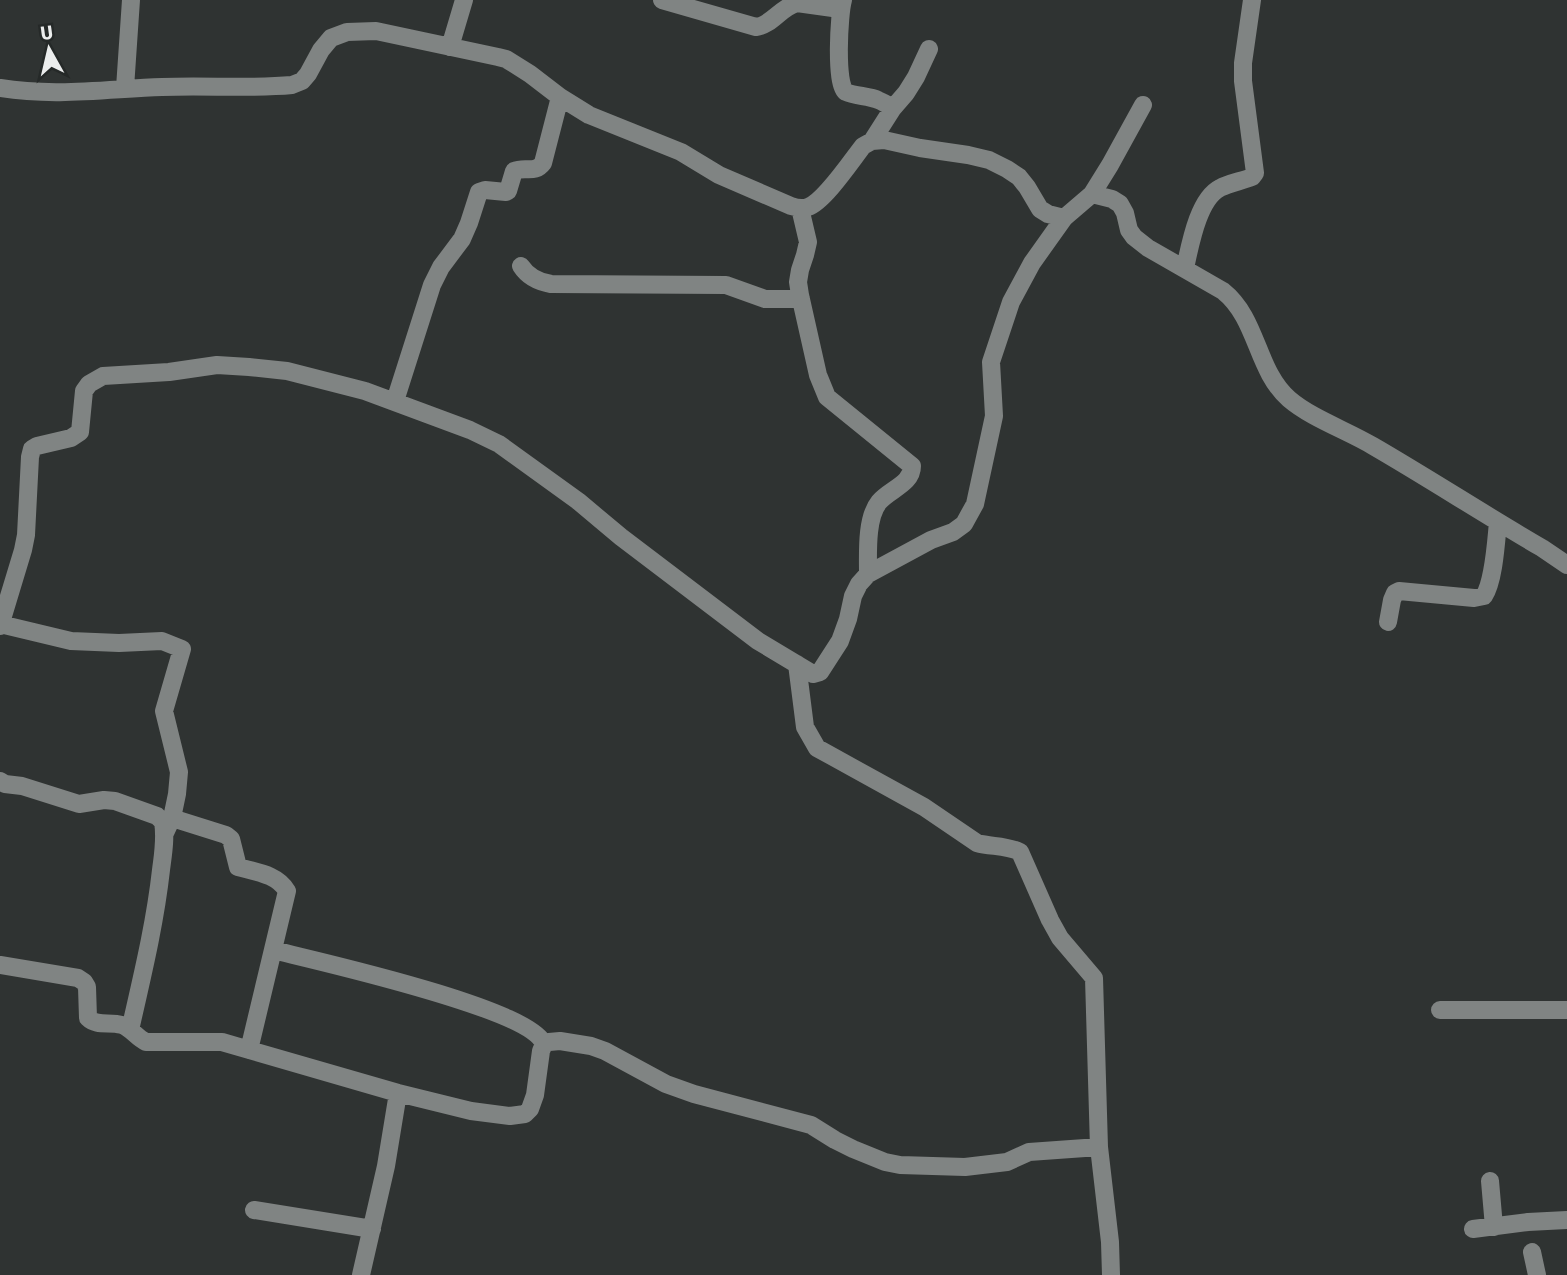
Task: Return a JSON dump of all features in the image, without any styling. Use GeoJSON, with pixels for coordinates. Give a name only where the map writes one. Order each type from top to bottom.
{"type":"FeatureCollection","features":[{"type":"Feature","properties":{"kind":"street"},"geometry":{"type":"LineString","coordinates":[[125,88],[131,0]]}},
{"type":"Feature","properties":{"kind":"street"},"geometry":{"type":"LineString","coordinates":[[450,47],[464,0]]}},
{"type":"Feature","properties":{"kind":"street"},"geometry":{"type":"LineString","coordinates":[[662,0],[756,27],[764,26],[791,4],[841,4],[842,87],[846,92],[878,100],[893,108]]}},
{"type":"Feature","properties":{"kind":"street"},"geometry":{"type":"LineString","coordinates":[[1185,268],[1202,209],[1210,197],[1219,188],[1252,177],[1255,173],[1243,81],[1252,0]]}},
{"type":"Feature","properties":{"kind":"street"},"geometry":{"type":"LineString","coordinates":[[0,88],[47,93],[125,88],[292,85],[308,74],[331,38],[347,32],[376,31],[506,59],[589,115],[681,152],[719,176],[791,206],[809,207],[822,198],[863,146],[872,141],[884,140],[989,160],[1019,177],[1040,209],[1064,218]]}},
{"type":"Feature","properties":{"kind":"street"},"geometry":{"type":"LineString","coordinates":[[872,141],[916,77],[929,49]]}},
{"type":"Feature","properties":{"kind":"street"},"geometry":{"type":"LineString","coordinates":[[395,401],[432,285],[441,267],[462,239],[479,192],[506,192],[514,171],[540,167],[561,97]]}},
{"type":"Feature","properties":{"kind":"street"},"geometry":{"type":"LineString","coordinates":[[130,1030],[151,932],[168,826],[177,794],[179,772],[164,711],[182,649],[162,641],[71,641],[0,625],[6,586],[23,550],[26,535],[32,449],[71,438],[80,432],[84,391],[89,384],[103,376],[169,372],[217,365],[288,371],[365,391],[470,430],[499,444],[578,501],[758,642],[813,674],[820,672],[840,641],[853,596],[868,573],[931,540],[953,532],[964,524],[972,512],[993,416],[991,362],[1011,302],[1032,263],[1064,218],[1092,194],[1143,105]]}},
{"type":"Feature","properties":{"kind":"street"},"geometry":{"type":"LineString","coordinates":[[1092,194],[1112,198],[1120,204],[1129,230],[1148,248],[1234,299],[1245,316],[1275,384],[1289,400],[1371,444],[1567,565]]}},
{"type":"Feature","properties":{"kind":"street"},"geometry":{"type":"LineString","coordinates":[[800,208],[808,242],[800,270],[801,299],[818,374],[827,397],[912,466],[913,470],[910,477],[879,502],[872,515],[868,573]]}},
{"type":"Feature","properties":{"kind":"street"},"geometry":{"type":"LineString","coordinates":[[521,266],[524,272],[539,282],[551,284],[726,285],[765,299],[801,299]]}},
{"type":"Feature","properties":{"kind":"street"},"geometry":{"type":"LineString","coordinates":[[1388,622],[1392,600],[1399,591],[1474,598],[1484,596],[1492,568],[1498,523]]}},
{"type":"Feature","properties":{"kind":"street"},"geometry":{"type":"LineString","coordinates":[[797,664],[804,727],[817,748],[924,807],[977,843],[1009,847],[1020,852],[1060,938],[1094,978],[1099,1147],[1111,1275]]}},
{"type":"Feature","properties":{"kind":"street"},"geometry":{"type":"LineString","coordinates":[[0,781],[79,804],[115,801],[157,816],[168,826],[226,835],[231,839],[238,867],[282,882],[287,891],[249,1049]]}},
{"type":"Feature","properties":{"kind":"street"},"geometry":{"type":"LineString","coordinates":[[273,950],[431,990],[488,1010],[524,1027],[541,1038],[544,1044]]}},
{"type":"Feature","properties":{"kind":"street"},"geometry":{"type":"LineString","coordinates":[[0,965],[78,978],[87,987],[88,1018],[93,1023],[122,1025],[146,1042],[222,1042],[398,1093],[471,1111],[510,1116],[524,1114],[530,1109],[535,1095],[544,1044],[560,1041],[605,1051],[666,1084],[694,1094],[811,1125],[853,1149],[900,1165],[965,1167],[1007,1162],[1029,1152],[1099,1147]]}},
{"type":"Feature","properties":{"kind":"street"},"geometry":{"type":"LineString","coordinates":[[1440,1010],[1567,1010]]}},
{"type":"Feature","properties":{"kind":"street"},"geometry":{"type":"LineString","coordinates":[[361,1275],[386,1166],[398,1093]]}},
{"type":"Feature","properties":{"kind":"street"},"geometry":{"type":"LineString","coordinates":[[1490,1181],[1494,1227]]}},
{"type":"Feature","properties":{"kind":"street"},"geometry":{"type":"LineString","coordinates":[[254,1210],[372,1229]]}},
{"type":"Feature","properties":{"kind":"street"},"geometry":{"type":"LineString","coordinates":[[1472,1229],[1567,1220]]}},
{"type":"Feature","properties":{"kind":"street"},"geometry":{"type":"LineString","coordinates":[[1532,1252],[1537,1275]]}}]}
